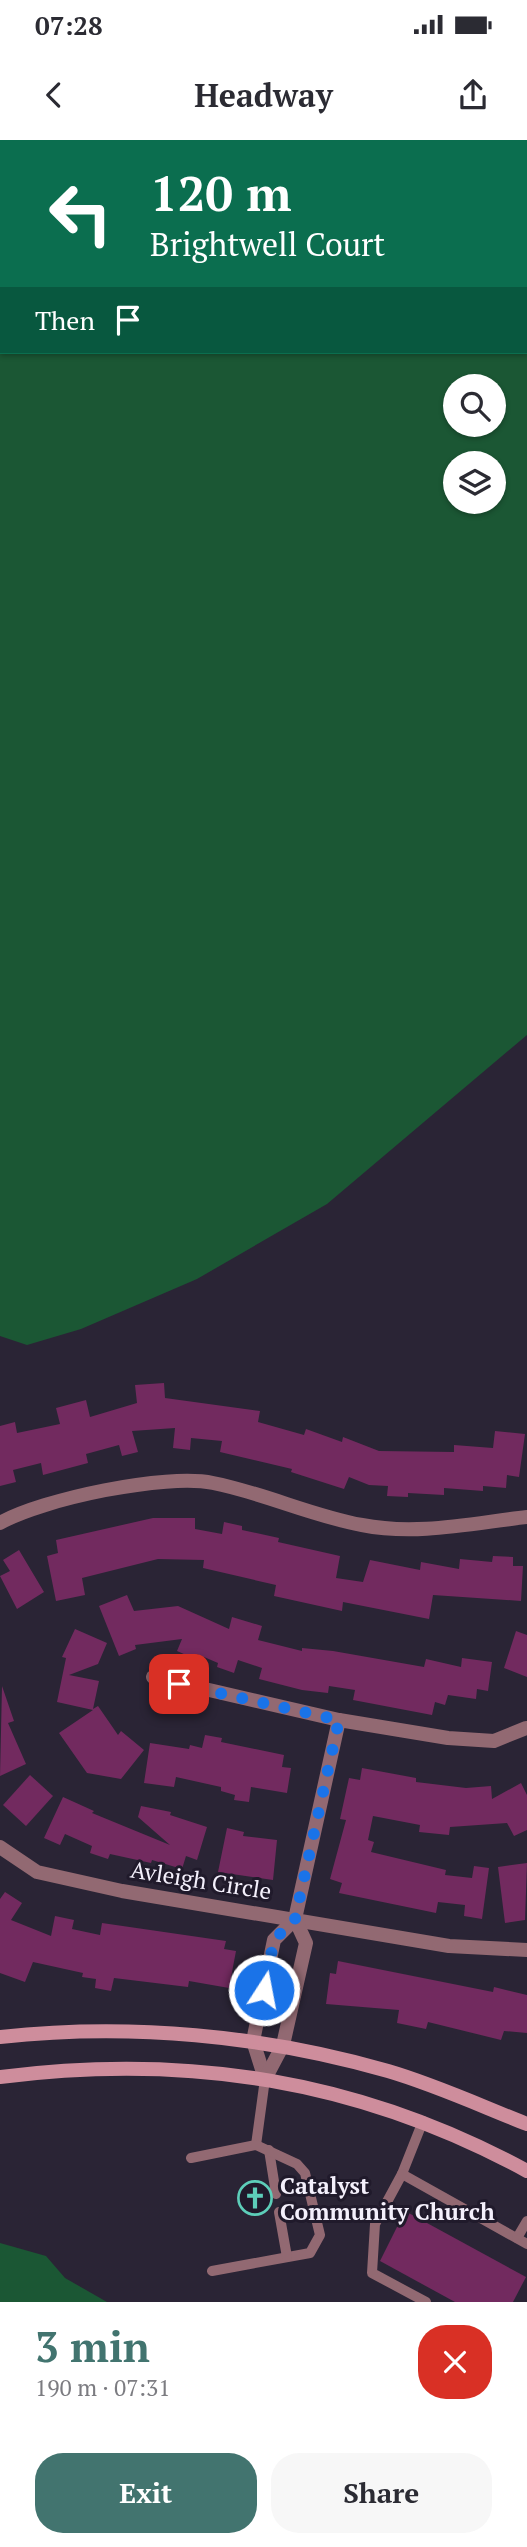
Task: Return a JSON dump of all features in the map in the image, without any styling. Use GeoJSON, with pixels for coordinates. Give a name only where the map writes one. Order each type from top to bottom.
{"type":"FeatureCollection","features":[{"type":"Feature","properties":{"kind":"main road"},"geometry":{"type":"LineString","coordinates":[[0,2037],[64,2030],[253,2040],[389,2072],[527,2124]]}},
{"type":"Feature","properties":{"kind":"main road"},"geometry":{"type":"LineString","coordinates":[[0,2077],[68,2068],[156,2068],[265,2079],[381,2106],[423,2121],[527,2171]]}},
{"type":"Feature","properties":{"kind":"street"},"geometry":{"type":"LineString","coordinates":[[0,1523],[14,1515],[79,1497],[159,1482],[211,1482],[363,1525],[420,1530],[527,1517]]}},
{"type":"Feature","properties":{"kind":"street"},"geometry":{"type":"LineString","coordinates":[[153,1677],[339,1720],[449,1738],[494,1741],[526,1728]]}},
{"type":"Feature","properties":{"kind":"street"},"geometry":{"type":"LineString","coordinates":[[265,2079],[253,2040],[274,1940],[295,1919],[339,1720]]}},
{"type":"Feature","properties":{"kind":"street","name":"Avleigh Circle"},"geometry":{"type":"LineString","coordinates":[[0,1847],[37,1872],[122,1891],[449,1946],[527,1950]]}},
{"type":"Feature","properties":{"kind":"street"},"geometry":{"type":"LineString","coordinates":[[265,2079],[283,2045],[306,1942],[295,1919]]}},
{"type":"Feature","properties":{"kind":"lane"},"geometry":{"type":"LineString","coordinates":[[256,2145],[265,2079]]}},
{"type":"Feature","properties":{"kind":"lane"},"geometry":{"type":"LineString","coordinates":[[423,2121],[402,2174],[375,2224],[372,2273],[426,2302]]}},
{"type":"Feature","properties":{"kind":"lane"},"geometry":{"type":"LineString","coordinates":[[191,2158],[256,2145],[297,2164],[305,2173],[320,2235],[310,2253],[212,2271]]}},
{"type":"Feature","properties":{"kind":"lane"},"geometry":{"type":"LineString","coordinates":[[269,2150],[276,2194]]}},
{"type":"Feature","properties":{"kind":"lane"},"geometry":{"type":"LineString","coordinates":[[402,2174],[522,2241],[527,2221]]}},
{"type":"Feature","properties":{"kind":"lane"},"geometry":{"type":"LineString","coordinates":[[279,2212],[287,2257]]}},
{"type":"Feature","properties":{"kind":"green space"},"geometry":{"type":"Polygon","coordinates":[[[0,354],[527,354],[527,1035],[327,1204],[197,1279],[81,1329],[27,1345],[0,1336],[0,354]]]}},
{"type":"Feature","properties":{"kind":"green space"},"geometry":{"type":"Polygon","coordinates":[[[0,2243],[46,2256],[65,2278],[107,2302],[0,2302],[0,2243]]]}},
{"type":"Feature","properties":{"kind":"building"},"geometry":{"type":"Polygon","coordinates":[[[164,1383],[165,1398],[260,1411],[258,1422],[304,1435],[306,1429],[342,1442],[343,1437],[379,1451],[454,1452],[454,1445],[493,1448],[495,1431],[525,1434],[519,1477],[507,1475],[506,1488],[483,1486],[483,1491],[444,1488],[444,1495],[408,1493],[408,1497],[387,1496],[388,1486],[369,1485],[349,1477],[344,1489],[291,1472],[292,1469],[220,1452],[222,1441],[191,1438],[190,1450],[173,1448],[175,1428],[132,1431],[138,1452],[122,1456],[119,1445],[86,1454],[88,1463],[43,1475],[41,1463],[13,1470],[16,1482],[0,1486],[0,1426],[15,1422],[17,1433],[60,1424],[56,1408],[86,1400],[90,1417],[137,1403],[135,1385],[164,1383]]]}},
{"type":"Feature","properties":{"kind":"building"},"geometry":{"type":"Polygon","coordinates":[[[153,1518],[195,1518],[195,1529],[222,1534],[224,1522],[242,1526],[242,1530],[279,1538],[278,1542],[340,1556],[336,1578],[363,1582],[370,1560],[420,1570],[421,1562],[459,1569],[460,1559],[492,1562],[493,1556],[513,1557],[513,1566],[523,1566],[521,1601],[433,1595],[429,1619],[343,1602],[342,1611],[274,1596],[276,1585],[203,1568],[204,1560],[158,1559],[82,1578],[85,1595],[56,1601],[47,1556],[58,1553],[56,1540],[153,1518]]]}},
{"type":"Feature","properties":{"kind":"building"},"geometry":{"type":"Polygon","coordinates":[[[19,1550],[44,1592],[17,1609],[0,1576],[10,1571],[3,1560],[19,1550]]]}},
{"type":"Feature","properties":{"kind":"building"},"geometry":{"type":"Polygon","coordinates":[[[127,1595],[134,1611],[178,1606],[229,1629],[232,1617],[262,1626],[258,1640],[302,1651],[302,1648],[333,1651],[424,1667],[426,1659],[461,1667],[462,1658],[492,1662],[488,1691],[477,1689],[476,1699],[448,1695],[445,1705],[435,1702],[432,1715],[353,1700],[355,1690],[329,1686],[328,1693],[302,1690],[259,1679],[262,1668],[238,1660],[234,1673],[217,1667],[218,1663],[197,1654],[195,1659],[177,1651],[182,1639],[135,1645],[136,1649],[119,1656],[99,1606],[127,1595]]]}},
{"type":"Feature","properties":{"kind":"building"},"geometry":{"type":"Polygon","coordinates":[[[75,1629],[107,1643],[98,1664],[69,1675],[99,1681],[93,1709],[98,1706],[118,1735],[121,1731],[144,1750],[121,1779],[87,1773],[59,1733],[93,1710],[57,1702],[66,1658],[62,1657],[75,1629]]]}},
{"type":"Feature","properties":{"kind":"building"},"geometry":{"type":"Polygon","coordinates":[[[516,1631],[527,1635],[527,1677],[504,1668],[516,1631]]]}},
{"type":"Feature","properties":{"kind":"building"},"geometry":{"type":"Polygon","coordinates":[[[2,1686],[14,1721],[8,1723],[26,1764],[0,1776],[2,1686]]]}},
{"type":"Feature","properties":{"kind":"building"},"geometry":{"type":"Polygon","coordinates":[[[205,1735],[222,1738],[221,1742],[284,1755],[282,1767],[291,1768],[287,1793],[251,1787],[249,1802],[234,1800],[235,1795],[221,1791],[221,1787],[176,1777],[174,1787],[144,1783],[150,1743],[189,1749],[190,1745],[202,1748],[205,1735]]]}},
{"type":"Feature","properties":{"kind":"building"},"geometry":{"type":"Polygon","coordinates":[[[362,1768],[416,1778],[416,1782],[466,1788],[491,1786],[492,1799],[521,1783],[527,1795],[527,1830],[514,1836],[507,1823],[450,1827],[449,1835],[419,1832],[420,1825],[373,1816],[368,1840],[374,1842],[371,1852],[446,1870],[445,1875],[472,1878],[474,1866],[489,1868],[482,1919],[464,1916],[465,1905],[438,1902],[436,1913],[339,1893],[342,1883],[330,1879],[346,1820],[340,1819],[349,1778],[360,1780],[362,1768]]]}},
{"type":"Feature","properties":{"kind":"building"},"geometry":{"type":"Polygon","coordinates":[[[30,1775],[53,1796],[26,1826],[3,1805],[30,1775]]]}},
{"type":"Feature","properties":{"kind":"building"},"geometry":{"type":"Polygon","coordinates":[[[63,1797],[94,1811],[92,1813],[170,1845],[138,1817],[141,1806],[171,1812],[170,1815],[207,1827],[197,1860],[186,1856],[182,1869],[152,1860],[151,1863],[110,1854],[108,1859],[90,1853],[92,1846],[65,1834],[60,1845],[44,1838],[63,1797]]]}},
{"type":"Feature","properties":{"kind":"building"},"geometry":{"type":"Polygon","coordinates":[[[227,1828],[244,1832],[243,1836],[277,1840],[273,1880],[218,1872],[227,1828]]]}},
{"type":"Feature","properties":{"kind":"building"},"geometry":{"type":"Polygon","coordinates":[[[527,1863],[525,1920],[505,1923],[498,1867],[527,1863]]]}},
{"type":"Feature","properties":{"kind":"building"},"geometry":{"type":"Polygon","coordinates":[[[5,1892],[22,1903],[11,1920],[51,1936],[55,1916],[74,1920],[72,1929],[100,1935],[102,1923],[226,1941],[224,1949],[236,1951],[229,1988],[189,1981],[188,1987],[114,1978],[111,1991],[95,1988],[96,1979],[82,1977],[83,1973],[33,1962],[25,1982],[0,1973],[0,1899],[5,1892]]]}},
{"type":"Feature","properties":{"kind":"building"},"geometry":{"type":"Polygon","coordinates":[[[338,1961],[493,1992],[494,1987],[527,1995],[527,2033],[504,2031],[501,2040],[428,2022],[426,2029],[397,2023],[399,2010],[326,2004],[330,1973],[336,1974],[338,1961]]]}},
{"type":"Feature","properties":{"kind":"building"},"geometry":{"type":"Polygon","coordinates":[[[405,2211],[526,2277],[513,2302],[455,2302],[380,2261],[405,2211]]]}},
{"type":"Feature","properties":{"kind":"place","name":"Catalyst Community Church"},"geometry":{"type":"Point","coordinates":[255,2198]}},
{"type":"Feature","properties":{"kind":"route"},"geometry":{"type":"LineString","coordinates":[[179,1684],[339,1720],[295,1919],[274,1940],[264,1990]]}}]}
